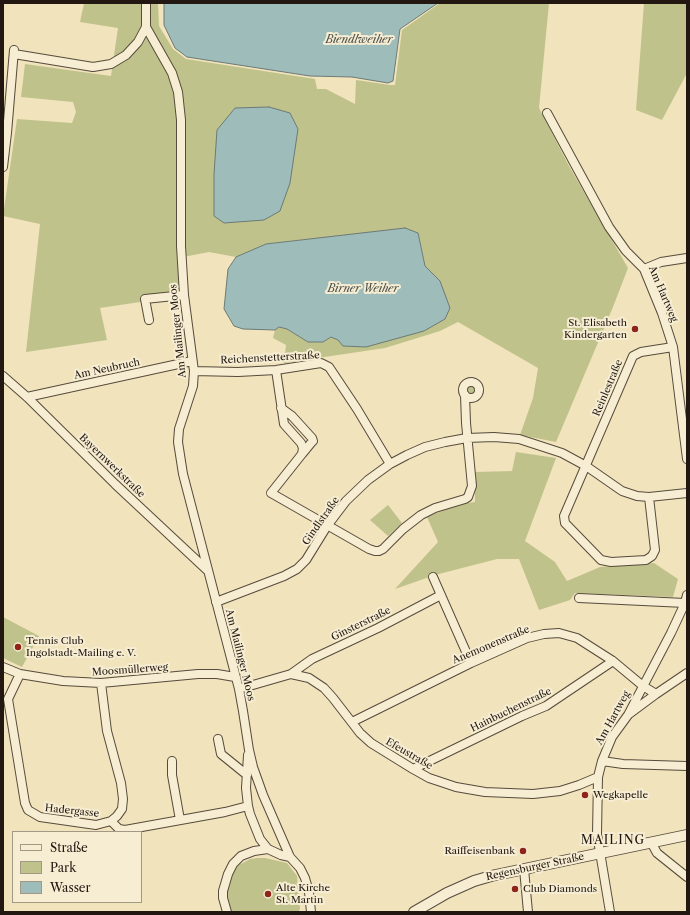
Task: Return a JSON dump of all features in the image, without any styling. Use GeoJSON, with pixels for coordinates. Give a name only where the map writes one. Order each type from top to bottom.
{"type":"FeatureCollection","features":[{"type":"Feature","properties":{"kind":"street","name":"Am Mailinger Moos"},"geometry":{"type":"LineString","coordinates":[[146,3],[146,27],[172,73],[178,92],[181,120],[181,246],[184,295],[194,371],[192,390],[179,429],[178,442],[183,474],[239,689],[248,750],[248,806],[260,839],[268,849],[290,857]]}},
{"type":"Feature","properties":{"kind":"street"},"geometry":{"type":"LineString","coordinates":[[3,167],[14,52],[94,67],[111,64],[126,56],[138,42],[146,27]]}},
{"type":"Feature","properties":{"kind":"street","name":"Am Hartweg"},"geometry":{"type":"LineString","coordinates":[[547,113],[609,227],[626,251],[644,269],[662,313],[673,347],[686,434],[687,459]]}},
{"type":"Feature","properties":{"kind":"street"},"geometry":{"type":"LineString","coordinates":[[644,269],[661,262],[687,258]]}},
{"type":"Feature","properties":{"kind":"street"},"geometry":{"type":"LineString","coordinates":[[149,320],[145,299],[184,295]]}},
{"type":"Feature","properties":{"kind":"street","name":"Reinlestraße"},"geometry":{"type":"LineString","coordinates":[[586,466],[633,356],[641,352],[673,347]]}},
{"type":"Feature","properties":{"kind":"street","name":"Am Neubruch"},"geometry":{"type":"LineString","coordinates":[[26,397],[192,361]]}},
{"type":"Feature","properties":{"kind":"street","name":"Reichenstetterstraße"},"geometry":{"type":"LineString","coordinates":[[194,371],[238,372],[276,370],[321,363],[328,367],[357,409],[390,464]]}},
{"type":"Feature","properties":{"kind":"street"},"geometry":{"type":"LineString","coordinates":[[276,370],[284,424],[301,443],[303,448],[302,454]]}},
{"type":"Feature","properties":{"kind":"street","name":"Bayernwerkstraße"},"geometry":{"type":"LineString","coordinates":[[3,376],[207,570]]}},
{"type":"Feature","properties":{"kind":"street"},"geometry":{"type":"LineString","coordinates":[[281,408],[292,416],[313,441],[271,493],[369,549],[379,551],[421,515],[435,508],[465,499],[468,496],[472,486],[465,395]]}},
{"type":"Feature","properties":{"kind":"street","name":"Gindlstraße"},"geometry":{"type":"LineString","coordinates":[[216,602],[284,576],[297,569],[306,560],[327,526],[346,501],[368,480],[390,464],[425,448],[468,438],[494,437],[519,439],[562,453],[586,466],[622,491],[636,496],[649,497],[687,493]]}},
{"type":"Feature","properties":{"kind":"street"},"geometry":{"type":"LineString","coordinates":[[586,466],[564,516],[565,524],[601,560],[618,562],[646,560],[652,556],[655,550],[649,497]]}},
{"type":"Feature","properties":{"kind":"street"},"geometry":{"type":"LineString","coordinates":[[433,577],[471,663]]}},
{"type":"Feature","properties":{"kind":"street","name":"Ginsterstraße"},"geometry":{"type":"LineString","coordinates":[[291,674],[312,659],[441,595]]}},
{"type":"Feature","properties":{"kind":"street","name":"Am Hartweg"},"geometry":{"type":"LineString","coordinates":[[579,598],[686,599],[671,633],[628,716],[612,737],[602,761],[598,777],[597,834],[610,912]]}},
{"type":"Feature","properties":{"kind":"street","name":"Anemonenstraße"},"geometry":{"type":"LineString","coordinates":[[352,722],[471,663],[527,638],[544,634],[559,633],[577,638],[613,660],[643,686],[656,694]]}},
{"type":"Feature","properties":{"kind":"street","name":"Hainbuchenstraße"},"geometry":{"type":"LineString","coordinates":[[413,769],[522,716],[546,706],[613,660]]}},
{"type":"Feature","properties":{"kind":"street","name":"Moosmüllerweg"},"geometry":{"type":"LineString","coordinates":[[3,667],[20,674],[63,681],[101,683],[198,674],[218,674],[235,677]]}},
{"type":"Feature","properties":{"kind":"street"},"geometry":{"type":"LineString","coordinates":[[628,716],[656,694],[687,673]]}},
{"type":"Feature","properties":{"kind":"street","name":"Hadergasse"},"geometry":{"type":"LineString","coordinates":[[20,674],[8,699],[23,795],[28,810],[33,814],[54,820],[96,825],[111,822],[119,829],[125,830],[225,812],[248,806]]}},
{"type":"Feature","properties":{"kind":"street"},"geometry":{"type":"LineString","coordinates":[[239,689],[291,674]]}},
{"type":"Feature","properties":{"kind":"street","name":"Efeustraße"},"geometry":{"type":"LineString","coordinates":[[291,674],[309,678],[324,688],[370,743],[391,757],[429,778],[456,787],[485,792],[533,794],[560,791],[598,777]]}},
{"type":"Feature","properties":{"kind":"street"},"geometry":{"type":"LineString","coordinates":[[101,683],[107,731],[121,783],[123,799],[122,809],[111,822]]}},
{"type":"Feature","properties":{"kind":"street"},"geometry":{"type":"LineString","coordinates":[[218,739],[221,754],[247,775]]}},
{"type":"Feature","properties":{"kind":"street","name":"Am Mailinger Moos"},"geometry":{"type":"LineString","coordinates":[[248,750],[264,795],[290,857],[300,868],[305,878],[309,892],[311,912]]}},
{"type":"Feature","properties":{"kind":"street"},"geometry":{"type":"LineString","coordinates":[[172,761],[172,775],[180,820]]}},
{"type":"Feature","properties":{"kind":"street"},"geometry":{"type":"LineString","coordinates":[[602,761],[623,764],[687,766]]}},
{"type":"Feature","properties":{"kind":"street"},"geometry":{"type":"LineString","coordinates":[[248,806],[250,796],[252,794],[260,793],[264,795]]}},
{"type":"Feature","properties":{"kind":"street","name":"Regensburger Straße"},"geometry":{"type":"LineString","coordinates":[[414,912],[447,893],[474,881],[491,876],[687,834]]}},
{"type":"Feature","properties":{"kind":"street"},"geometry":{"type":"LineString","coordinates":[[651,842],[657,853],[687,877]]}},
{"type":"Feature","properties":{"kind":"street"},"geometry":{"type":"LineString","coordinates":[[227,912],[223,898],[223,891],[228,874],[233,864],[241,856],[254,851],[268,849]]}},
{"type":"Feature","properties":{"kind":"street"},"geometry":{"type":"LineString","coordinates":[[524,869],[528,912]]}},
{"type":"Feature","properties":{"kind":"green space"},"geometry":{"type":"Polygon","coordinates":[[[84,3],[158,3],[159,26],[173,49],[186,59],[315,79],[317,89],[326,89],[355,104],[356,80],[395,85],[402,30],[440,3],[549,3],[539,108],[569,166],[628,268],[556,442],[520,435],[533,398],[538,368],[458,322],[440,331],[385,348],[284,363],[286,345],[273,338],[275,330],[279,327],[287,329],[308,342],[323,342],[331,337],[338,340],[440,281],[425,266],[418,233],[298,240],[266,244],[236,257],[209,252],[178,258],[180,296],[100,308],[107,340],[26,352],[40,224],[3,216],[17,119],[72,123],[76,112],[73,102],[21,97],[25,64],[111,76],[118,28],[80,22],[84,3]]]}},
{"type":"Feature","properties":{"kind":"green space"},"geometry":{"type":"Polygon","coordinates":[[[644,3],[687,3],[687,73],[662,120],[636,110],[644,3]]]}},
{"type":"Feature","properties":{"kind":"green space"},"geometry":{"type":"Polygon","coordinates":[[[471,383],[476,385],[478,390],[476,395],[471,397],[466,395],[464,390],[466,385],[471,383]]]}},
{"type":"Feature","properties":{"kind":"green space"},"geometry":{"type":"Polygon","coordinates":[[[516,452],[556,458],[525,541],[555,562],[567,581],[600,567],[654,563],[678,579],[673,597],[575,593],[570,600],[539,610],[519,559],[497,559],[435,575],[395,589],[438,542],[427,517],[459,504],[475,502],[475,472],[512,471],[516,452]]]}},
{"type":"Feature","properties":{"kind":"green space"},"geometry":{"type":"Polygon","coordinates":[[[388,505],[402,523],[388,536],[370,520],[388,505]]]}},
{"type":"Feature","properties":{"kind":"green space","name":"Tennis Club Ingolstadt-Mailing e. V."},"geometry":{"type":"Polygon","coordinates":[[[3,617],[39,636],[22,667],[3,658],[3,617]]]}},
{"type":"Feature","properties":{"kind":"green space"},"geometry":{"type":"Polygon","coordinates":[[[258,858],[287,863],[297,876],[300,909],[298,912],[230,912],[227,897],[229,882],[233,871],[239,865],[250,859],[258,858]]]}},
{"type":"Feature","properties":{"kind":"water","name":"Biendlweiher"},"geometry":{"type":"Polygon","coordinates":[[[164,3],[438,3],[400,29],[393,81],[388,83],[352,77],[310,76],[187,57],[175,48],[164,25],[164,3]]]}},
{"type":"Feature","properties":{"kind":"water"},"geometry":{"type":"Polygon","coordinates":[[[269,107],[290,113],[298,129],[290,183],[280,211],[264,220],[224,223],[214,216],[214,174],[217,130],[235,108],[269,107]]]}},
{"type":"Feature","properties":{"kind":"water","name":"Birner Weiher"},"geometry":{"type":"Polygon","coordinates":[[[405,228],[418,233],[425,266],[440,281],[450,308],[445,319],[424,331],[366,347],[343,346],[338,340],[331,337],[323,342],[308,342],[287,329],[279,327],[275,330],[243,329],[234,326],[224,309],[228,269],[236,257],[266,244],[405,228]]]}},
{"type":"Feature","properties":{"kind":"place","name":"St. Elisabeth Kindergarten"},"geometry":{"type":"Point","coordinates":[635,329]}},
{"type":"Feature","properties":{"kind":"place","name":"Tennis Club Ingolstadt-Mailing e. V."},"geometry":{"type":"Point","coordinates":[18,647]}},
{"type":"Feature","properties":{"kind":"place","name":"Wegkapelle"},"geometry":{"type":"Point","coordinates":[585,795]}},
{"type":"Feature","properties":{"kind":"place","name":"Raiffeisenbank"},"geometry":{"type":"Point","coordinates":[523,851]}},
{"type":"Feature","properties":{"kind":"place","name":"Club Diamonds"},"geometry":{"type":"Point","coordinates":[515,889]}},
{"type":"Feature","properties":{"kind":"place","name":"Alte Kirche St. Martin"},"geometry":{"type":"Point","coordinates":[268,894]}},
{"type":"Feature","properties":{"kind":"district","name":"MAILING"},"geometry":{"type":"Point","coordinates":[613,841]}}]}
